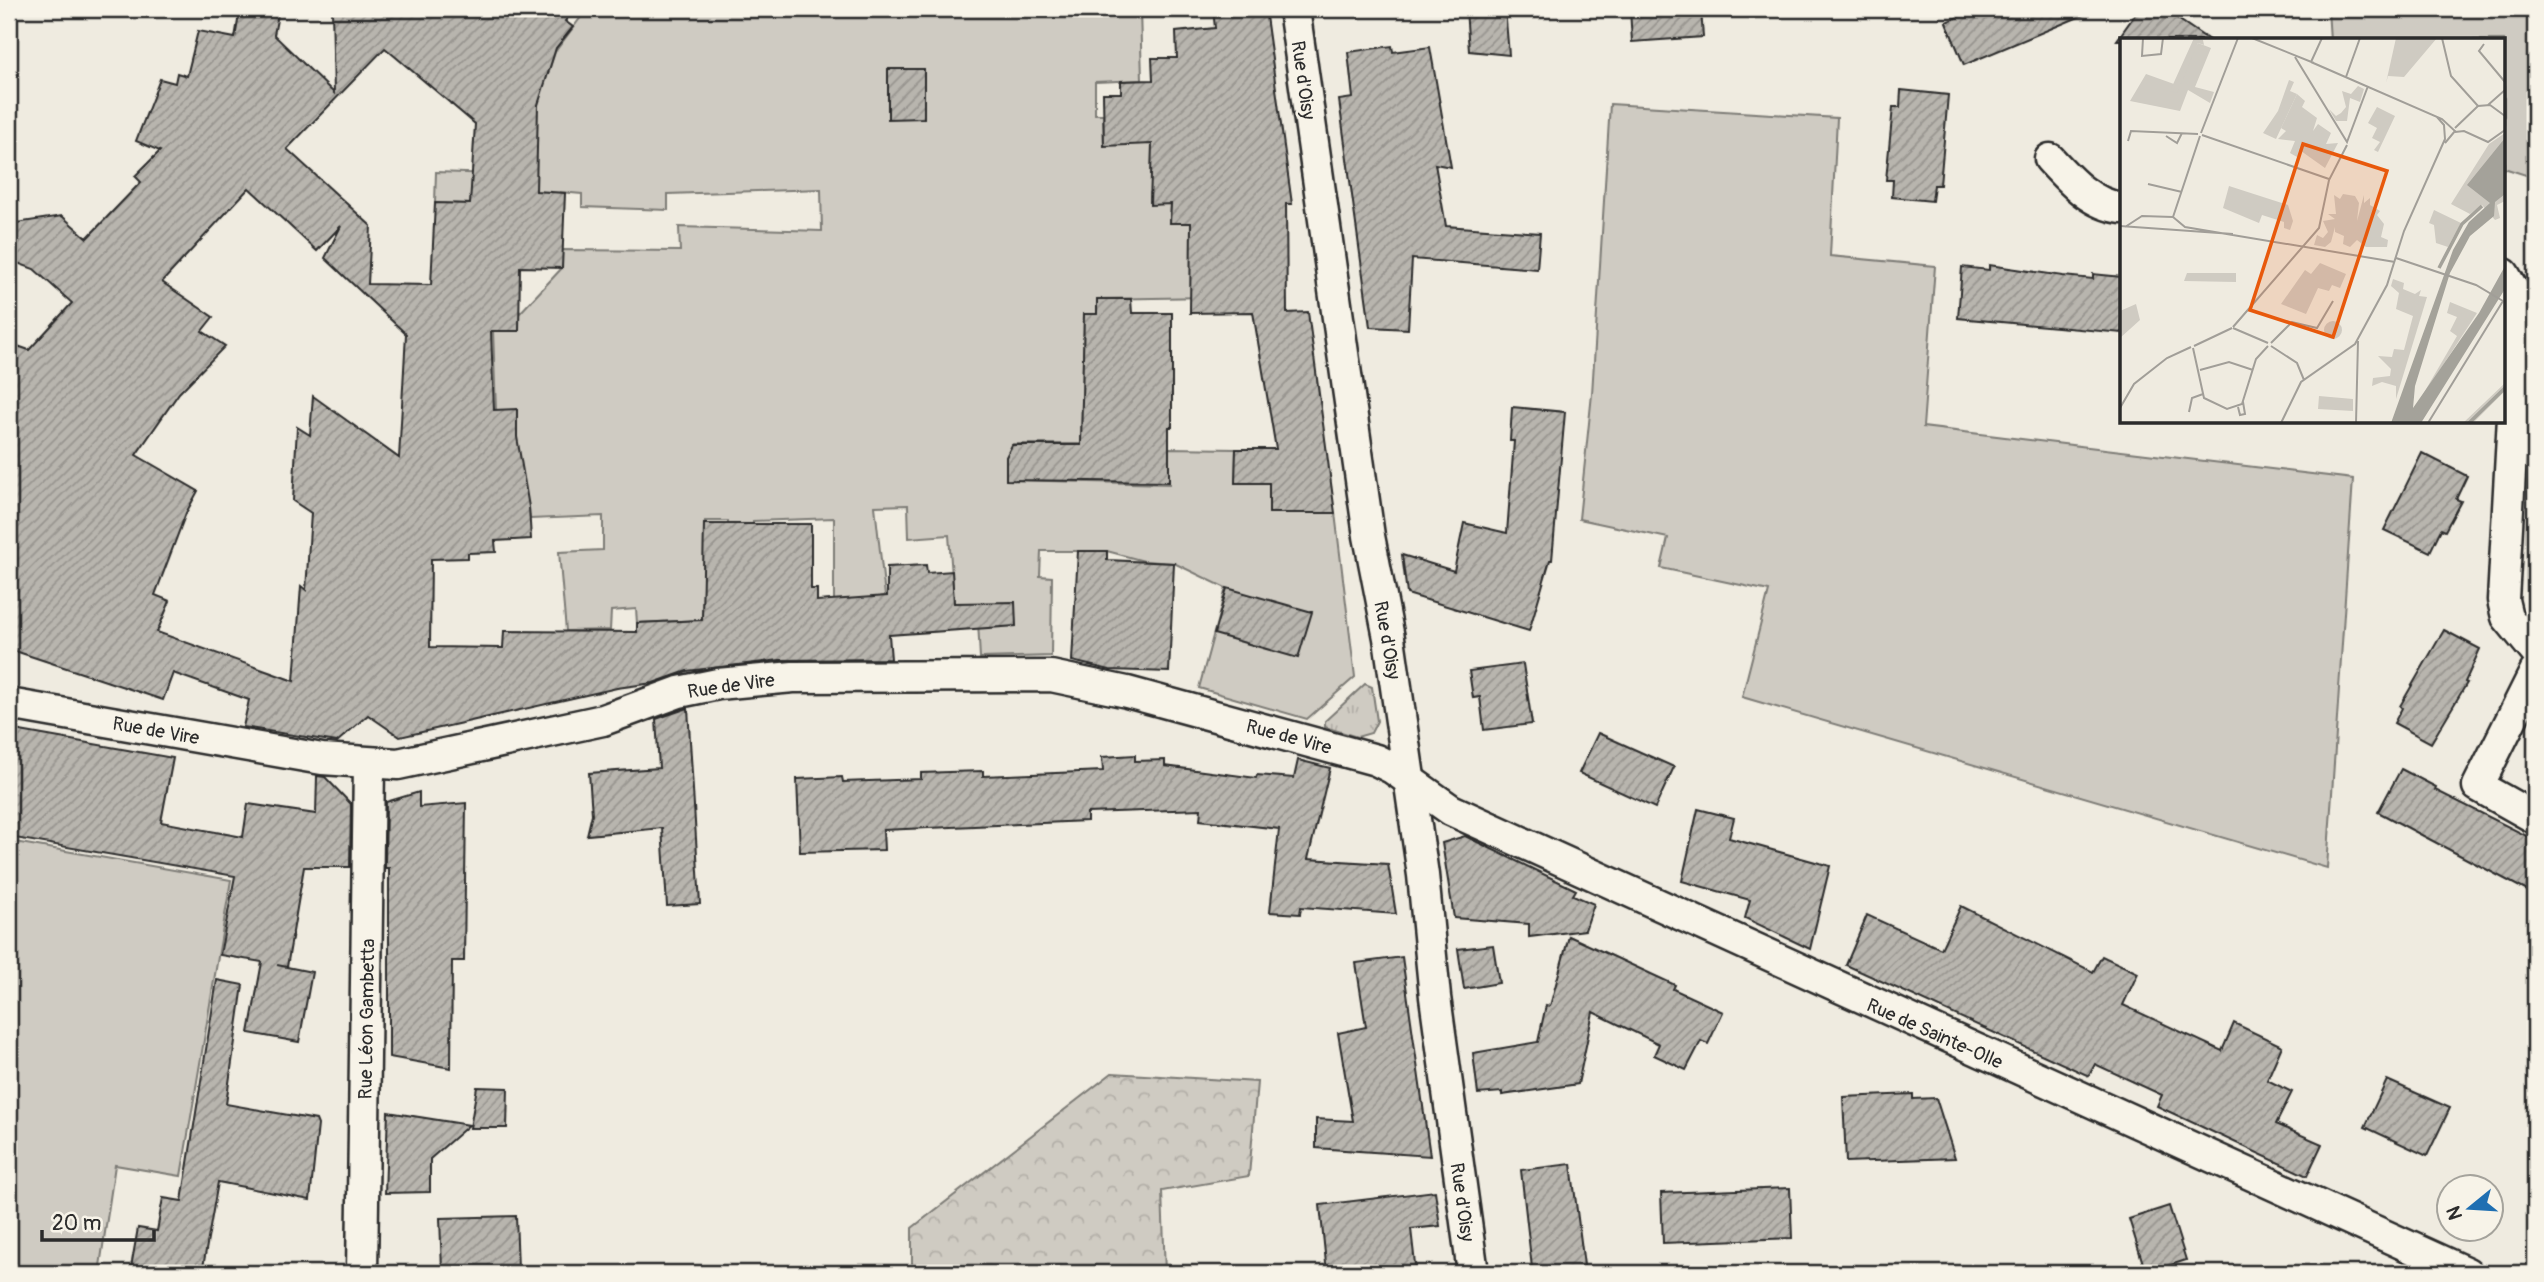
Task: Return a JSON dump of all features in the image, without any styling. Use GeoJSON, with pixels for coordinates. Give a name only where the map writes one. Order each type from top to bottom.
{"type":"FeatureCollection","features":[{"type":"Feature","properties":{"kind":"street","name":"Rue d'Oisy"},"geometry":{"type":"LineString","coordinates":[[1294,9],[1365,512],[1389,638],[1423,875],[1435,997],[1473,1273]]}},
{"type":"Feature","properties":{"kind":"street"},"geometry":{"type":"LineString","coordinates":[[2050,159],[2084,193],[2109,207],[2120,208]]}},
{"type":"Feature","properties":{"kind":"street"},"geometry":{"type":"LineString","coordinates":[[2506,277],[2519,307],[2503,600],[2507,617],[2535,651]]}},
{"type":"Feature","properties":{"kind":"street"},"geometry":{"type":"LineString","coordinates":[[2535,672],[2478,786],[2535,818]]}},
{"type":"Feature","properties":{"kind":"street","name":"Rue de Vire"},"geometry":{"type":"LineString","coordinates":[[9,704],[369,765],[421,761],[591,723],[632,711],[679,692],[718,684],[804,677],[1032,676],[1107,686],[1376,760],[1408,780]]}},
{"type":"Feature","properties":{"kind":"street","name":"Rue Léon Gambetta"},"geometry":{"type":"LineString","coordinates":[[362,1273],[369,765]]}},
{"type":"Feature","properties":{"kind":"street","name":"Rue de Sainte-Olle"},"geometry":{"type":"LineString","coordinates":[[1408,780],[1451,810],[2467,1273]]}},
{"type":"Feature","properties":{"kind":"green space"},"geometry":{"type":"Polygon","coordinates":[[[587,9],[1140,9],[1142,80],[1095,82],[1095,114],[1103,114],[1104,145],[1195,142],[1150,193],[1150,204],[1171,204],[1170,223],[1191,223],[1191,258],[1209,297],[1097,299],[1097,314],[1084,314],[1081,444],[1013,444],[1006,457],[1006,480],[1169,484],[1169,448],[1236,449],[1235,483],[1269,483],[1270,513],[1335,513],[1355,677],[1307,719],[1199,688],[1226,588],[1174,563],[1144,561],[1107,551],[1041,551],[1040,576],[1052,577],[1051,656],[980,658],[977,603],[954,603],[949,535],[909,538],[908,505],[875,506],[885,596],[834,606],[834,518],[753,521],[753,575],[727,577],[728,521],[705,521],[702,620],[637,623],[636,609],[611,611],[610,630],[566,631],[559,552],[603,550],[603,516],[530,519],[529,508],[518,508],[496,410],[493,331],[519,331],[519,314],[562,268],[562,250],[680,251],[679,227],[822,231],[821,189],[668,194],[668,210],[582,207],[582,194],[560,192],[559,206],[435,203],[436,172],[527,175],[476,111],[451,104],[478,72],[545,82],[555,52],[587,9]]]}},
{"type":"Feature","properties":{"kind":"green space"},"geometry":{"type":"Polygon","coordinates":[[[2328,9],[2535,9],[2535,178],[2506,169],[2506,38],[2330,38],[2328,9]]]}},
{"type":"Feature","properties":{"kind":"green space"},"geometry":{"type":"Polygon","coordinates":[[[1610,104],[1837,118],[1830,256],[1935,266],[1923,427],[2353,479],[2327,868],[1742,697],[1769,591],[1661,568],[1668,538],[1579,519],[1592,394],[1610,104]]]}},
{"type":"Feature","properties":{"kind":"green space"},"geometry":{"type":"Polygon","coordinates":[[[1365,684],[1372,687],[1377,721],[1371,733],[1357,737],[1325,727],[1325,721],[1365,684]]]}},
{"type":"Feature","properties":{"kind":"green space"},"geometry":{"type":"Polygon","coordinates":[[[9,841],[231,880],[181,1176],[115,1165],[99,1273],[9,1273],[9,841]]]}},
{"type":"Feature","properties":{"kind":"green space"},"geometry":{"type":"Polygon","coordinates":[[[1112,1073],[1257,1082],[1249,1176],[1162,1191],[1165,1273],[912,1273],[912,1228],[1112,1073]]]}},
{"type":"Feature","properties":{"kind":"building"},"geometry":{"type":"Polygon","coordinates":[[[240,9],[279,9],[274,35],[334,93],[332,9],[575,9],[565,21],[573,27],[556,48],[538,105],[536,191],[565,193],[562,268],[520,267],[519,331],[491,331],[494,410],[517,409],[517,437],[529,507],[531,539],[495,541],[496,552],[468,553],[468,558],[431,559],[430,647],[503,648],[504,631],[637,632],[637,623],[702,620],[704,524],[811,524],[811,589],[817,589],[817,601],[887,596],[887,567],[926,565],[927,573],[952,571],[954,603],[1015,602],[1016,626],[889,635],[891,659],[780,660],[687,671],[653,683],[617,688],[400,737],[368,715],[337,742],[243,727],[249,700],[173,673],[163,700],[9,649],[9,343],[29,350],[72,303],[34,269],[9,260],[9,224],[62,216],[87,238],[141,182],[135,176],[160,151],[136,141],[160,79],[175,83],[177,73],[187,76],[198,31],[235,38],[240,9]],[[385,48],[287,149],[371,226],[368,284],[431,285],[435,203],[470,204],[475,124],[385,48]],[[249,188],[162,282],[213,317],[202,331],[225,346],[179,393],[136,455],[198,491],[186,513],[155,595],[170,601],[157,632],[294,681],[301,586],[306,590],[311,513],[293,501],[297,427],[310,435],[313,396],[399,458],[406,334],[325,258],[341,226],[317,251],[249,188]]]}},
{"type":"Feature","properties":{"kind":"building"},"geometry":{"type":"Polygon","coordinates":[[[1213,9],[1265,9],[1292,204],[1286,204],[1287,313],[1308,312],[1335,513],[1269,513],[1269,483],[1235,483],[1236,449],[1276,449],[1253,312],[1190,313],[1191,223],[1170,223],[1171,204],[1150,205],[1152,144],[1104,146],[1103,93],[1121,93],[1121,81],[1153,80],[1152,58],[1177,58],[1176,32],[1215,28],[1213,9]]]}},
{"type":"Feature","properties":{"kind":"building"},"geometry":{"type":"Polygon","coordinates":[[[1466,9],[1505,9],[1509,55],[1469,51],[1466,9]]]}},
{"type":"Feature","properties":{"kind":"building"},"geometry":{"type":"Polygon","coordinates":[[[1630,9],[1701,9],[1703,37],[1632,42],[1630,9]]]}},
{"type":"Feature","properties":{"kind":"building"},"geometry":{"type":"Polygon","coordinates":[[[1976,9],[2098,9],[1964,65],[1946,22],[1976,9]]]}},
{"type":"Feature","properties":{"kind":"building"},"geometry":{"type":"Polygon","coordinates":[[[2139,9],[2163,9],[2206,38],[2120,38],[2117,40],[2139,9]]]}},
{"type":"Feature","properties":{"kind":"building"},"geometry":{"type":"Polygon","coordinates":[[[1392,46],[1393,52],[1430,47],[1451,167],[1435,164],[1446,226],[1540,233],[1537,269],[1412,259],[1408,329],[1370,327],[1339,100],[1353,98],[1348,52],[1392,46]]]}},
{"type":"Feature","properties":{"kind":"building"},"geometry":{"type":"Polygon","coordinates":[[[888,69],[924,69],[924,118],[888,119],[888,69]]]}},
{"type":"Feature","properties":{"kind":"building"},"geometry":{"type":"Polygon","coordinates":[[[1901,90],[1948,95],[1940,185],[1934,185],[1932,201],[1892,197],[1893,180],[1886,180],[1893,107],[1900,107],[1901,90]]]}},
{"type":"Feature","properties":{"kind":"building"},"geometry":{"type":"Polygon","coordinates":[[[1989,265],[2093,279],[2093,274],[2120,277],[2120,333],[1958,318],[1962,267],[1989,270],[1989,265]]]}},
{"type":"Feature","properties":{"kind":"building"},"geometry":{"type":"Polygon","coordinates":[[[1097,299],[1131,299],[1132,313],[1172,313],[1169,482],[1006,480],[1006,457],[1012,445],[1081,445],[1084,314],[1097,314],[1097,299]]]}},
{"type":"Feature","properties":{"kind":"building"},"geometry":{"type":"Polygon","coordinates":[[[1512,407],[1565,412],[1552,560],[1529,631],[1407,594],[1402,555],[1454,571],[1464,523],[1507,533],[1514,441],[1510,441],[1512,407]]]}},
{"type":"Feature","properties":{"kind":"building"},"geometry":{"type":"Polygon","coordinates":[[[2422,453],[2467,476],[2456,499],[2461,501],[2445,531],[2441,529],[2430,552],[2384,530],[2422,453]]]}},
{"type":"Feature","properties":{"kind":"building"},"geometry":{"type":"Polygon","coordinates":[[[1078,551],[1107,551],[1107,560],[1174,563],[1169,672],[1110,670],[1072,661],[1078,551]]]}},
{"type":"Feature","properties":{"kind":"building"},"geometry":{"type":"Polygon","coordinates":[[[1227,588],[1312,612],[1298,658],[1214,634],[1227,588]]]}},
{"type":"Feature","properties":{"kind":"building"},"geometry":{"type":"Polygon","coordinates":[[[2444,630],[2480,649],[2465,682],[2467,683],[2431,743],[2394,723],[2402,708],[2400,706],[2444,630]]]}},
{"type":"Feature","properties":{"kind":"building"},"geometry":{"type":"Polygon","coordinates":[[[1523,664],[1532,724],[1484,730],[1480,697],[1473,698],[1469,671],[1523,664]]]}},
{"type":"Feature","properties":{"kind":"building"},"geometry":{"type":"Polygon","coordinates":[[[688,708],[700,904],[667,906],[662,828],[587,835],[592,814],[589,773],[659,768],[656,719],[688,708]]]}},
{"type":"Feature","properties":{"kind":"building"},"geometry":{"type":"Polygon","coordinates":[[[9,729],[173,758],[161,822],[243,837],[248,804],[316,814],[317,776],[325,777],[351,804],[350,867],[304,867],[287,967],[312,972],[299,1042],[249,1033],[262,962],[220,955],[235,876],[9,837],[9,729]]]}},
{"type":"Feature","properties":{"kind":"building"},"geometry":{"type":"Polygon","coordinates":[[[1598,733],[1674,767],[1655,808],[1579,773],[1598,733]]]}},
{"type":"Feature","properties":{"kind":"building"},"geometry":{"type":"Polygon","coordinates":[[[1135,755],[1135,761],[1165,760],[1165,766],[1256,778],[1257,775],[1294,778],[1298,760],[1330,768],[1308,859],[1388,864],[1396,914],[1301,907],[1300,914],[1270,912],[1279,829],[1200,820],[1201,809],[1087,813],[1087,821],[883,830],[884,850],[800,852],[797,779],[842,777],[843,782],[921,779],[921,773],[983,771],[983,776],[1103,771],[1102,757],[1135,755]]]}},
{"type":"Feature","properties":{"kind":"building"},"geometry":{"type":"Polygon","coordinates":[[[2401,769],[2436,787],[2435,790],[2535,840],[2535,895],[2378,812],[2401,769]]]}},
{"type":"Feature","properties":{"kind":"building"},"geometry":{"type":"Polygon","coordinates":[[[419,792],[419,807],[466,803],[464,961],[452,961],[451,1068],[389,1057],[389,868],[385,868],[386,802],[419,792]]]}},
{"type":"Feature","properties":{"kind":"building"},"geometry":{"type":"Polygon","coordinates":[[[1698,809],[1734,818],[1729,838],[1830,866],[1810,949],[1745,918],[1750,900],[1682,881],[1698,809]]]}},
{"type":"Feature","properties":{"kind":"building"},"geometry":{"type":"Polygon","coordinates":[[[1465,836],[1576,890],[1573,895],[1594,904],[1585,930],[1529,937],[1529,924],[1454,918],[1442,843],[1465,836]]]}},
{"type":"Feature","properties":{"kind":"building"},"geometry":{"type":"Polygon","coordinates":[[[1961,906],[2093,972],[2102,956],[2138,973],[2123,1005],[2222,1051],[2234,1023],[2282,1046],[2267,1080],[2292,1092],[2276,1124],[2322,1144],[2307,1176],[2157,1106],[2162,1095],[2095,1064],[2089,1076],[1846,965],[1867,915],[1941,949],[1961,906]]]}},
{"type":"Feature","properties":{"kind":"building"},"geometry":{"type":"Polygon","coordinates":[[[1569,936],[1675,985],[1673,989],[1723,1012],[1708,1044],[1701,1041],[1686,1070],[1654,1055],[1659,1044],[1593,1012],[1578,1084],[1502,1095],[1502,1092],[1478,1094],[1473,1053],[1538,1042],[1546,1005],[1550,1006],[1569,936]]]}},
{"type":"Feature","properties":{"kind":"building"},"geometry":{"type":"Polygon","coordinates":[[[1493,945],[1499,983],[1464,989],[1458,949],[1493,945]]]}},
{"type":"Feature","properties":{"kind":"building"},"geometry":{"type":"Polygon","coordinates":[[[1402,957],[1430,1156],[1316,1148],[1316,1119],[1353,1121],[1338,1033],[1366,1027],[1356,963],[1402,957]]]}},
{"type":"Feature","properties":{"kind":"building"},"geometry":{"type":"Polygon","coordinates":[[[217,980],[243,985],[226,1104],[316,1120],[318,1125],[310,1200],[218,1182],[202,1273],[130,1273],[138,1228],[157,1231],[163,1198],[182,1201],[217,980]]]}},
{"type":"Feature","properties":{"kind":"building"},"geometry":{"type":"Polygon","coordinates":[[[2387,1080],[2450,1108],[2427,1156],[2365,1127],[2387,1080]]]}},
{"type":"Feature","properties":{"kind":"building"},"geometry":{"type":"Polygon","coordinates":[[[477,1087],[508,1088],[507,1128],[470,1128],[477,1087]]]}},
{"type":"Feature","properties":{"kind":"building"},"geometry":{"type":"Polygon","coordinates":[[[1913,1094],[1913,1099],[1936,1098],[1955,1158],[1846,1162],[1843,1097],[1913,1094]]]}},
{"type":"Feature","properties":{"kind":"building"},"geometry":{"type":"Polygon","coordinates":[[[388,1112],[469,1125],[430,1159],[430,1192],[385,1193],[388,1112]]]}},
{"type":"Feature","properties":{"kind":"building"},"geometry":{"type":"Polygon","coordinates":[[[1571,1164],[1585,1273],[1552,1273],[1551,1266],[1532,1268],[1521,1170],[1571,1164]]]}},
{"type":"Feature","properties":{"kind":"building"},"geometry":{"type":"Polygon","coordinates":[[[1790,1188],[1792,1238],[1663,1243],[1661,1193],[1790,1188]]]}},
{"type":"Feature","properties":{"kind":"building"},"geometry":{"type":"Polygon","coordinates":[[[1435,1191],[1440,1226],[1411,1229],[1416,1273],[1327,1273],[1320,1205],[1435,1191]]]}},
{"type":"Feature","properties":{"kind":"building"},"geometry":{"type":"Polygon","coordinates":[[[2169,1206],[2186,1260],[2146,1273],[2129,1219],[2169,1206]]]}},
{"type":"Feature","properties":{"kind":"building"},"geometry":{"type":"Polygon","coordinates":[[[516,1216],[518,1268],[442,1270],[440,1218],[516,1216]]]}}]}
